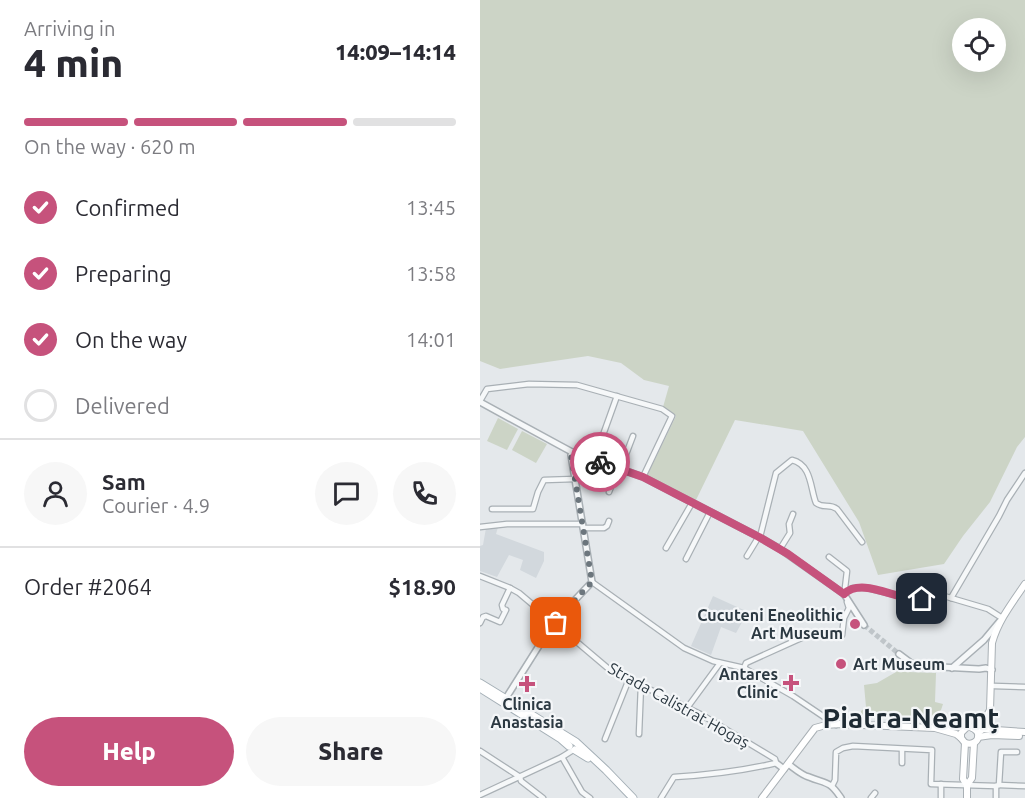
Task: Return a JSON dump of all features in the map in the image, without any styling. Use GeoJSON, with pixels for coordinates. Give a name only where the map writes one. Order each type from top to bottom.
{"type":"FeatureCollection","features":[{"type":"Feature","properties":{"kind":"main road"},"geometry":{"type":"LineString","coordinates":[[762,798],[815,728],[822,726],[836,724],[935,728],[956,734],[969,744],[990,711],[987,671],[992,661],[993,639],[1002,618],[1025,584]]}},
{"type":"Feature","properties":{"kind":"main road"},"geometry":{"type":"LineString","coordinates":[[987,671],[994,676],[992,725],[996,730]]}},
{"type":"Feature","properties":{"kind":"main road"},"geometry":{"type":"LineString","coordinates":[[480,682],[573,747]]}},
{"type":"Feature","properties":{"kind":"main road"},"geometry":{"type":"LineString","coordinates":[[480,688],[586,756],[631,798]]}},
{"type":"Feature","properties":{"kind":"main road"},"geometry":{"type":"LineString","coordinates":[[967,782],[972,778],[975,732],[992,716]]}},
{"type":"Feature","properties":{"kind":"main road"},"geometry":{"type":"LineString","coordinates":[[935,728],[939,726],[992,735],[1025,734]]}},
{"type":"Feature","properties":{"kind":"main road"},"geometry":{"type":"LineString","coordinates":[[967,798],[963,730],[975,732],[996,730],[1025,734]]}},
{"type":"Feature","properties":{"kind":"street"},"geometry":{"type":"LineString","coordinates":[[643,477],[672,416],[662,409],[577,384],[541,384],[488,389],[480,401],[572,452],[643,477],[780,549],[845,593],[864,625]]}},
{"type":"Feature","properties":{"kind":"street"},"geometry":{"type":"LineString","coordinates":[[594,460],[617,396]]}},
{"type":"Feature","properties":{"kind":"street"},"geometry":{"type":"LineString","coordinates":[[609,492],[633,436]]}},
{"type":"Feature","properties":{"kind":"street"},"geometry":{"type":"LineString","coordinates":[[572,452],[592,582],[684,648],[720,663],[744,668],[794,696],[836,724]]}},
{"type":"Feature","properties":{"kind":"street"},"geometry":{"type":"LineString","coordinates":[[747,556],[759,537],[776,473],[792,460],[800,463],[808,474],[816,503],[819,506],[832,505],[837,509],[862,542]]}},
{"type":"Feature","properties":{"kind":"street"},"geometry":{"type":"LineString","coordinates":[[951,598],[1007,500],[1025,474]]}},
{"type":"Feature","properties":{"kind":"street"},"geometry":{"type":"LineString","coordinates":[[492,509],[533,509],[544,480],[575,479]]}},
{"type":"Feature","properties":{"kind":"street"},"geometry":{"type":"LineString","coordinates":[[666,548],[692,503]]}},
{"type":"Feature","properties":{"kind":"street"},"geometry":{"type":"LineString","coordinates":[[686,559],[710,512]]}},
{"type":"Feature","properties":{"kind":"street"},"geometry":{"type":"LineString","coordinates":[[780,549],[790,532],[789,524],[793,514]]}},
{"type":"Feature","properties":{"kind":"street"},"geometry":{"type":"LineString","coordinates":[[480,528],[507,524],[604,528],[608,526],[609,521]]}},
{"type":"Feature","properties":{"kind":"street"},"geometry":{"type":"LineString","coordinates":[[744,668],[746,663],[808,635],[842,635],[844,618],[849,608],[845,593],[847,571],[829,557]]}},
{"type":"Feature","properties":{"kind":"street","name":"Strada Calistrat Hogaș"},"geometry":{"type":"LineString","coordinates":[[480,576],[519,593],[610,670],[702,715],[775,759],[776,763]]}},
{"type":"Feature","properties":{"kind":"street"},"geometry":{"type":"LineString","coordinates":[[506,698],[554,622],[592,582]]}},
{"type":"Feature","properties":{"kind":"street"},"geometry":{"type":"LineString","coordinates":[[480,623],[486,616],[500,622],[506,610],[502,605],[510,588]]}},
{"type":"Feature","properties":{"kind":"street"},"geometry":{"type":"LineString","coordinates":[[845,593],[856,588],[867,588],[916,600],[939,596],[988,609],[1002,618],[984,640],[952,668]]}},
{"type":"Feature","properties":{"kind":"street"},"geometry":{"type":"LineString","coordinates":[[899,654],[912,663],[922,666],[987,671]]}},
{"type":"Feature","properties":{"kind":"street"},"geometry":{"type":"LineString","coordinates":[[687,708],[720,663]]}},
{"type":"Feature","properties":{"kind":"street"},"geometry":{"type":"LineString","coordinates":[[605,739],[629,679]]}},
{"type":"Feature","properties":{"kind":"street"},"geometry":{"type":"LineString","coordinates":[[639,734],[641,685]]}},
{"type":"Feature","properties":{"kind":"street"},"geometry":{"type":"LineString","coordinates":[[994,686],[1025,687]]}},
{"type":"Feature","properties":{"kind":"street"},"geometry":{"type":"LineString","coordinates":[[815,728],[825,716]]}},
{"type":"Feature","properties":{"kind":"street"},"geometry":{"type":"LineString","coordinates":[[832,786],[835,780],[836,752],[852,746],[932,750],[932,784],[967,782],[1025,786]]}},
{"type":"Feature","properties":{"kind":"street"},"geometry":{"type":"LineString","coordinates":[[480,795],[564,756],[573,747]]}},
{"type":"Feature","properties":{"kind":"street"},"geometry":{"type":"LineString","coordinates":[[902,749],[902,763]]}},
{"type":"Feature","properties":{"kind":"street"},"geometry":{"type":"LineString","coordinates":[[480,751],[520,777],[521,781],[543,798]]}},
{"type":"Feature","properties":{"kind":"street"},"geometry":{"type":"LineString","coordinates":[[996,798],[1001,752],[1017,752]]}},
{"type":"Feature","properties":{"kind":"street"},"geometry":{"type":"LineString","coordinates":[[564,756],[582,792],[590,798]]}},
{"type":"Feature","properties":{"kind":"street"},"geometry":{"type":"LineString","coordinates":[[663,797],[674,777],[710,775],[776,763],[823,781],[832,786],[841,798]]}},
{"type":"Feature","properties":{"kind":"street"},"geometry":{"type":"LineString","coordinates":[[941,784],[941,798]]}},
{"type":"Feature","properties":{"kind":"shaded area"},"geometry":{"type":"Polygon","coordinates":[[[480,0],[1025,0],[1025,437],[1017,447],[990,502],[944,564],[878,575],[859,522],[803,431],[735,420],[696,500],[647,476],[676,416],[663,407],[669,386],[644,380],[621,363],[588,356],[500,369],[480,361],[480,0]]]}},
{"type":"Feature","properties":{"kind":"shaded area"},"geometry":{"type":"Polygon","coordinates":[[[498,418],[518,429],[507,450],[487,441],[498,418]]]}},
{"type":"Feature","properties":{"kind":"shaded area"},"geometry":{"type":"Polygon","coordinates":[[[522,431],[547,444],[536,463],[512,450],[522,431]]]}},
{"type":"Feature","properties":{"kind":"shaded area"},"geometry":{"type":"Polygon","coordinates":[[[498,527],[496,534],[544,552],[544,561],[536,578],[520,570],[523,560],[509,555],[497,577],[480,571],[480,546],[483,545],[486,528],[498,527]]]}},
{"type":"Feature","properties":{"kind":"shaded area"},"geometry":{"type":"Polygon","coordinates":[[[713,596],[757,616],[755,620],[746,615],[736,633],[721,627],[711,655],[691,646],[713,596]]]}},
{"type":"Feature","properties":{"kind":"shaded area"},"geometry":{"type":"Polygon","coordinates":[[[894,661],[908,672],[936,673],[935,702],[943,704],[933,720],[861,717],[861,711],[866,707],[864,685],[877,683],[896,672],[892,663],[894,661]]]}},
{"type":"Feature","properties":{"kind":"tunnel"},"geometry":{"type":"LineString","coordinates":[[864,625],[899,654]]}},
{"type":"Feature","properties":{"kind":"way so far"},"geometry":{"type":"LineString","coordinates":[[556,623],[554,622],[592,582],[571,455],[572,452],[600,462]]}},
{"type":"Feature","properties":{"kind":"place","name":"Cucuteni Eneolithic Art Museum"},"geometry":{"type":"Point","coordinates":[855,624]}},
{"type":"Feature","properties":{"kind":"place","name":"Art Museum"},"geometry":{"type":"Point","coordinates":[841,664]}},
{"type":"Feature","properties":{"kind":"place","name":"Antares Clinic"},"geometry":{"type":"Point","coordinates":[791,683]}},
{"type":"Feature","properties":{"kind":"place","name":"Clinica Anastasia"},"geometry":{"type":"Point","coordinates":[527,684]}},
{"type":"Feature","properties":{"kind":"district","name":"Piatra-Neamț"},"geometry":{"type":"Point","coordinates":[911,717]}},
{"type":"Feature","properties":{"kind":"route"},"geometry":{"type":"LineString","coordinates":[[600,462],[643,477],[759,537],[788,554],[844,594],[853,588],[867,588],[911,599],[922,599]]}}]}
